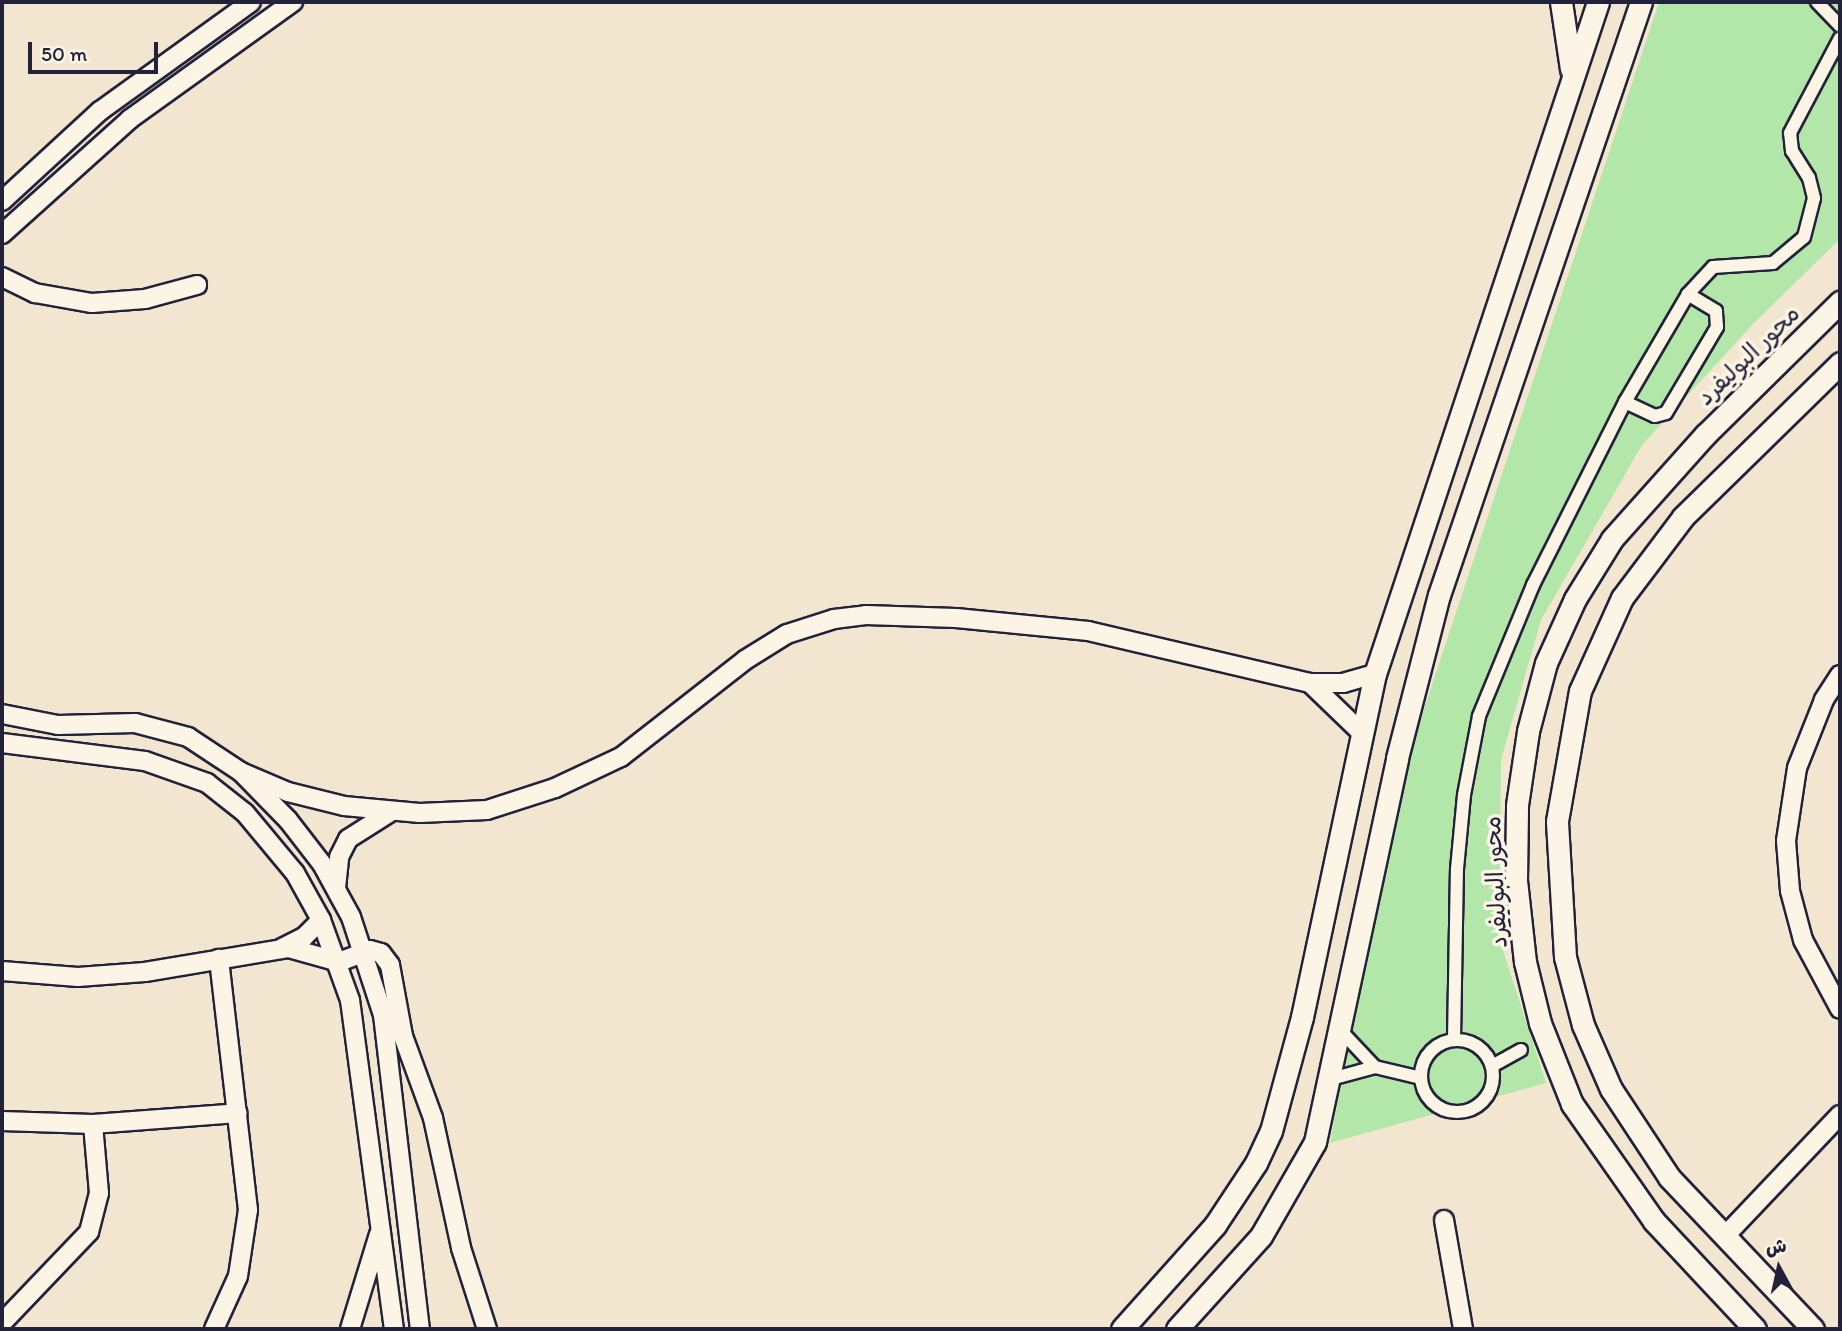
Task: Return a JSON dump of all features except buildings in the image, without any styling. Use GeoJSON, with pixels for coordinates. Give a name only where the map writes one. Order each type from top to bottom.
{"type":"FeatureCollection","features":[{"type":"Feature","properties":{"kind":"street"},"geometry":{"type":"LineString","coordinates":[[2,201],[100,111],[251,2]]}},
{"type":"Feature","properties":{"kind":"street"},"geometry":{"type":"LineString","coordinates":[[2,234],[130,119],[293,2]]}},
{"type":"Feature","properties":{"kind":"street"},"geometry":{"type":"LineString","coordinates":[[1561,2],[1572,77]]}},
{"type":"Feature","properties":{"kind":"street"},"geometry":{"type":"LineString","coordinates":[[1122,1329],[1215,1225],[1256,1163],[1271,1130],[1302,1017],[1376,674],[1598,2]]}},
{"type":"Feature","properties":{"kind":"street"},"geometry":{"type":"LineString","coordinates":[[1177,1329],[1262,1236],[1315,1142],[1342,1032],[1397,758],[1439,595],[1641,2]]}},
{"type":"Feature","properties":{"kind":"street"},"geometry":{"type":"LineString","coordinates":[[1818,2],[1840,26]]}},
{"type":"Feature","properties":{"kind":"street"},"geometry":{"type":"LineString","coordinates":[[1454,1040],[1457,869],[1464,795],[1479,716],[1533,585],[1625,402],[1688,294],[1713,267],[1773,263],[1804,237],[1814,198],[1809,178],[1791,151],[1790,133],[1840,38]]}},
{"type":"Feature","properties":{"kind":"street"},"geometry":{"type":"LineString","coordinates":[[2,277],[54,298],[92,303],[145,299],[197,285]]}},
{"type":"Feature","properties":{"kind":"street"},"geometry":{"type":"LineString","coordinates":[[1625,402],[1655,416],[1666,413],[1717,327],[1716,311],[1688,294]]}},
{"type":"Feature","properties":{"kind":"street","name":"محور البوليفرد"},"geometry":{"type":"LineString","coordinates":[[1755,1329],[1654,1221],[1608,1161],[1566,1092],[1540,1023],[1525,962],[1516,880],[1517,805],[1528,731],[1546,663],[1575,599],[1612,540],[1704,435],[1840,302]]}},
{"type":"Feature","properties":{"kind":"street"},"geometry":{"type":"LineString","coordinates":[[1813,1329],[1647,1149],[1611,1089],[1583,1025],[1565,957],[1558,888],[1557,821],[1566,754],[1591,660],[1640,569],[1683,517],[1840,363]]}},
{"type":"Feature","properties":{"kind":"street"},"geometry":{"type":"LineString","coordinates":[[242,772],[314,800],[392,811],[487,810],[555,788],[621,757],[745,660],[787,634],[834,619],[956,618],[1088,631],[1310,683],[1343,683],[1376,674]]}},
{"type":"Feature","properties":{"kind":"street"},"geometry":{"type":"LineString","coordinates":[[1840,675],[1824,700],[1797,768],[1786,841],[1790,891],[1803,940],[1840,1009]]}},
{"type":"Feature","properties":{"kind":"street"},"geometry":{"type":"LineString","coordinates":[[1310,683],[1363,733]]}},
{"type":"Feature","properties":{"kind":"street"},"geometry":{"type":"LineString","coordinates":[[2,714],[58,725],[135,723],[162,728],[205,745],[242,772],[306,841],[337,888],[363,952],[383,1016],[420,1329]]}},
{"type":"Feature","properties":{"kind":"street"},"geometry":{"type":"LineString","coordinates":[[2,743],[145,761],[207,783],[270,838],[321,920],[350,1000],[394,1329]]}},
{"type":"Feature","properties":{"kind":"street"},"geometry":{"type":"LineString","coordinates":[[337,888],[339,857],[348,839],[392,811]]}},
{"type":"Feature","properties":{"kind":"street"},"geometry":{"type":"LineString","coordinates":[[279,949],[304,937],[321,920]]}},
{"type":"Feature","properties":{"kind":"street"},"geometry":{"type":"LineString","coordinates":[[2,971],[78,977],[145,972],[279,949],[310,950],[338,962],[363,952],[381,953],[390,965],[403,1036],[433,1118],[461,1248],[487,1329]]}},
{"type":"Feature","properties":{"kind":"street"},"geometry":{"type":"LineString","coordinates":[[214,1329],[237,1276],[245,1244],[246,1177],[219,959]]}},
{"type":"Feature","properties":{"kind":"street"},"geometry":{"type":"LineString","coordinates":[[1342,1032],[1375,1067]]}},
{"type":"Feature","properties":{"kind":"street"},"geometry":{"type":"LineString","coordinates":[[1454,1040],[1478,1046],[1492,1066],[1491,1090],[1484,1100],[1462,1112],[1438,1107],[1429,1098],[1421,1077],[1427,1055],[1454,1040]]}},
{"type":"Feature","properties":{"kind":"street"},"geometry":{"type":"LineString","coordinates":[[1492,1066],[1521,1049]]}},
{"type":"Feature","properties":{"kind":"street"},"geometry":{"type":"LineString","coordinates":[[1331,1079],[1375,1067],[1421,1077]]}},
{"type":"Feature","properties":{"kind":"street"},"geometry":{"type":"LineString","coordinates":[[2,1121],[93,1124],[238,1113]]}},
{"type":"Feature","properties":{"kind":"street"},"geometry":{"type":"LineString","coordinates":[[1725,1236],[1840,1115]]}},
{"type":"Feature","properties":{"kind":"street"},"geometry":{"type":"LineString","coordinates":[[2,1324],[89,1232],[99,1193],[93,1124]]}},
{"type":"Feature","properties":{"kind":"street"},"geometry":{"type":"LineString","coordinates":[[1444,1220],[1463,1329]]}},
{"type":"Feature","properties":{"kind":"street"},"geometry":{"type":"LineString","coordinates":[[350,1329],[381,1227]]}},
{"type":"Feature","properties":{"kind":"green space"},"geometry":{"type":"Polygon","coordinates":[[[1659,2],[1840,2],[1840,239],[1753,324],[1642,445],[1541,620],[1501,760],[1499,938],[1546,1083],[1330,1143],[1393,802],[1659,2]]]}}]}
